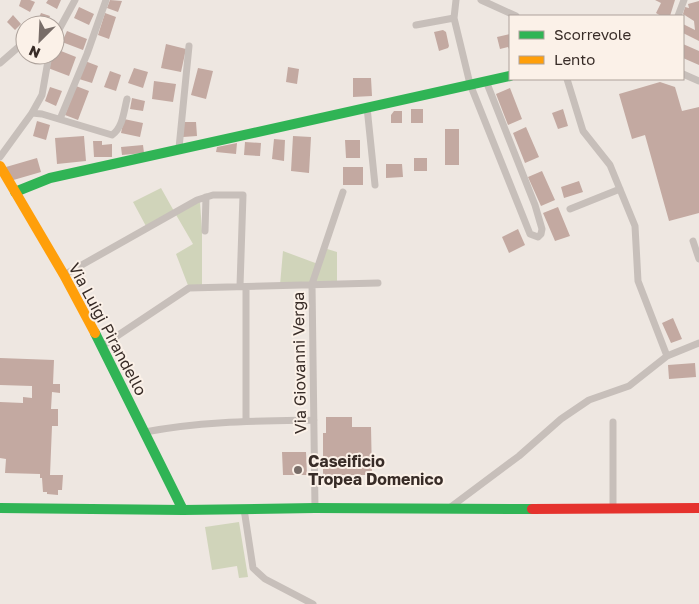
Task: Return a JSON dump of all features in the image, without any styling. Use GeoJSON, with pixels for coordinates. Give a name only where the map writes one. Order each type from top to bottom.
{"type":"FeatureCollection","features":[{"type":"Feature","properties":{"kind":"street"},"geometry":{"type":"LineString","coordinates":[[65,18],[75,0]]}},
{"type":"Feature","properties":{"kind":"street"},"geometry":{"type":"LineString","coordinates":[[60,119],[87,54],[106,0]]}},
{"type":"Feature","properties":{"kind":"street"},"geometry":{"type":"LineString","coordinates":[[456,0],[454,18],[470,84],[530,234],[538,237],[542,229],[535,205],[486,81]]}},
{"type":"Feature","properties":{"kind":"street"},"geometry":{"type":"LineString","coordinates":[[481,0],[514,15]]}},
{"type":"Feature","properties":{"kind":"street"},"geometry":{"type":"LineString","coordinates":[[678,15],[684,0]]}},
{"type":"Feature","properties":{"kind":"street"},"geometry":{"type":"LineString","coordinates":[[416,25],[454,18]]}},
{"type":"Feature","properties":{"kind":"street"},"geometry":{"type":"LineString","coordinates":[[179,148],[189,46]]}},
{"type":"Feature","properties":{"kind":"street"},"geometry":{"type":"LineString","coordinates":[[0,63],[15,50]]}},
{"type":"Feature","properties":{"kind":"street"},"geometry":{"type":"LineString","coordinates":[[0,157],[32,113],[42,95],[46,65]]}},
{"type":"Feature","properties":{"kind":"street"},"geometry":{"type":"LineString","coordinates":[[684,74],[699,81]]}},
{"type":"Feature","properties":{"kind":"street"},"geometry":{"type":"LineString","coordinates":[[15,192],[50,178],[509,76]]}},
{"type":"Feature","properties":{"kind":"street"},"geometry":{"type":"LineString","coordinates":[[567,80],[583,131],[610,165],[635,226],[638,281],[667,356]]}},
{"type":"Feature","properties":{"kind":"street"},"geometry":{"type":"LineString","coordinates":[[32,113],[42,114],[112,135],[117,132],[120,126],[127,99]]}},
{"type":"Feature","properties":{"kind":"street"},"geometry":{"type":"LineString","coordinates":[[367,107],[375,185]]}},
{"type":"Feature","properties":{"kind":"street","name":"Via Luigi Pirandello"},"geometry":{"type":"LineString","coordinates":[[0,166],[64,275],[102,346],[183,510]]}},
{"type":"Feature","properties":{"kind":"street"},"geometry":{"type":"LineString","coordinates":[[570,209],[620,189]]}},
{"type":"Feature","properties":{"kind":"street","name":"Via Giovanni Verga"},"geometry":{"type":"LineString","coordinates":[[315,508],[312,284],[342,192]]}},
{"type":"Feature","properties":{"kind":"street"},"geometry":{"type":"LineString","coordinates":[[64,275],[197,200],[214,194],[242,195],[246,421]]}},
{"type":"Feature","properties":{"kind":"street"},"geometry":{"type":"LineString","coordinates":[[205,232],[206,197]]}},
{"type":"Feature","properties":{"kind":"street"},"geometry":{"type":"LineString","coordinates":[[694,241],[699,259]]}},
{"type":"Feature","properties":{"kind":"street"},"geometry":{"type":"LineString","coordinates":[[102,346],[189,288],[378,283]]}},
{"type":"Feature","properties":{"kind":"street"},"geometry":{"type":"LineString","coordinates":[[448,510],[588,400],[629,386],[667,356],[699,343]]}},
{"type":"Feature","properties":{"kind":"street"},"geometry":{"type":"LineString","coordinates":[[145,432],[173,426],[246,421],[314,420]]}},
{"type":"Feature","properties":{"kind":"street"},"geometry":{"type":"LineString","coordinates":[[613,422],[613,509]]}},
{"type":"Feature","properties":{"kind":"street"},"geometry":{"type":"LineString","coordinates":[[0,508],[448,510],[699,508]]}},
{"type":"Feature","properties":{"kind":"street"},"geometry":{"type":"LineString","coordinates":[[244,509],[253,568],[265,579],[302,601],[313,604]]}},
{"type":"Feature","properties":{"kind":"green space"},"geometry":{"type":"Polygon","coordinates":[[[161,188],[175,213],[147,228],[133,202],[161,188]]]}},
{"type":"Feature","properties":{"kind":"green space"},"geometry":{"type":"Polygon","coordinates":[[[200,202],[202,287],[189,288],[176,254],[193,244],[175,213],[200,202]]]}},
{"type":"Feature","properties":{"kind":"green space"},"geometry":{"type":"Polygon","coordinates":[[[324,248],[337,252],[337,284],[280,285],[283,251],[318,264],[324,248]]]}},
{"type":"Feature","properties":{"kind":"green space"},"geometry":{"type":"Polygon","coordinates":[[[239,522],[248,577],[239,578],[237,566],[212,570],[205,527],[239,522]]]}},
{"type":"Feature","properties":{"kind":"building"},"geometry":{"type":"Polygon","coordinates":[[[21,0],[35,2],[30,12],[19,6],[21,0]]]}},
{"type":"Feature","properties":{"kind":"building"},"geometry":{"type":"Polygon","coordinates":[[[48,0],[61,0],[57,9],[46,3],[48,0]]]}},
{"type":"Feature","properties":{"kind":"building"},"geometry":{"type":"Polygon","coordinates":[[[110,0],[122,1],[118,12],[107,8],[110,0]]]}},
{"type":"Feature","properties":{"kind":"building"},"geometry":{"type":"Polygon","coordinates":[[[655,0],[675,0],[670,15],[659,15],[656,13],[661,3],[655,0]]]}},
{"type":"Feature","properties":{"kind":"building"},"geometry":{"type":"Polygon","coordinates":[[[699,1],[699,41],[684,34],[684,24],[695,30],[694,21],[683,14],[685,7],[689,8],[688,4],[699,1]]]}},
{"type":"Feature","properties":{"kind":"building"},"geometry":{"type":"Polygon","coordinates":[[[79,7],[94,14],[89,25],[74,18],[79,7]]]}},
{"type":"Feature","properties":{"kind":"building"},"geometry":{"type":"Polygon","coordinates":[[[105,13],[116,17],[109,39],[98,35],[105,13]]]}},
{"type":"Feature","properties":{"kind":"building"},"geometry":{"type":"Polygon","coordinates":[[[13,15],[15,17],[15,30],[7,22],[13,15]]]}},
{"type":"Feature","properties":{"kind":"building"},"geometry":{"type":"Polygon","coordinates":[[[443,30],[446,32],[449,46],[439,51],[434,32],[443,30]]]}},
{"type":"Feature","properties":{"kind":"building"},"geometry":{"type":"Polygon","coordinates":[[[67,31],[87,39],[83,50],[65,43],[67,31]]]}},
{"type":"Feature","properties":{"kind":"building"},"geometry":{"type":"Polygon","coordinates":[[[509,34],[509,49],[508,47],[500,49],[497,37],[509,34]]]}},
{"type":"Feature","properties":{"kind":"building"},"geometry":{"type":"Polygon","coordinates":[[[166,44],[186,49],[181,72],[161,68],[166,44]]]}},
{"type":"Feature","properties":{"kind":"building"},"geometry":{"type":"Polygon","coordinates":[[[684,44],[699,51],[699,65],[684,58],[684,44]]]}},
{"type":"Feature","properties":{"kind":"building"},"geometry":{"type":"Polygon","coordinates":[[[65,53],[76,57],[69,76],[48,68],[49,65],[65,65],[65,53]]]}},
{"type":"Feature","properties":{"kind":"building"},"geometry":{"type":"Polygon","coordinates":[[[85,61],[98,66],[92,83],[79,79],[85,61]]]}},
{"type":"Feature","properties":{"kind":"building"},"geometry":{"type":"Polygon","coordinates":[[[288,67],[299,69],[297,84],[286,82],[288,67]]]}},
{"type":"Feature","properties":{"kind":"building"},"geometry":{"type":"Polygon","coordinates":[[[134,68],[148,72],[143,88],[128,83],[134,68]]]}},
{"type":"Feature","properties":{"kind":"building"},"geometry":{"type":"Polygon","coordinates":[[[198,68],[213,71],[206,99],[191,95],[198,68]]]}},
{"type":"Feature","properties":{"kind":"building"},"geometry":{"type":"Polygon","coordinates":[[[110,71],[121,75],[116,91],[104,87],[110,71]]]}},
{"type":"Feature","properties":{"kind":"building"},"geometry":{"type":"Polygon","coordinates":[[[353,78],[371,78],[372,96],[353,97],[353,78]]]}},
{"type":"Feature","properties":{"kind":"building"},"geometry":{"type":"Polygon","coordinates":[[[154,81],[176,84],[173,102],[152,99],[154,81]]]}},
{"type":"Feature","properties":{"kind":"building"},"geometry":{"type":"Polygon","coordinates":[[[660,82],[675,87],[682,111],[699,107],[699,213],[669,221],[645,135],[632,139],[619,94],[660,82]]]}},
{"type":"Feature","properties":{"kind":"building"},"geometry":{"type":"Polygon","coordinates":[[[76,86],[89,91],[78,120],[65,115],[76,86]]]}},
{"type":"Feature","properties":{"kind":"building"},"geometry":{"type":"Polygon","coordinates":[[[50,87],[62,91],[56,106],[45,101],[50,87]]]}},
{"type":"Feature","properties":{"kind":"building"},"geometry":{"type":"Polygon","coordinates":[[[510,88],[522,119],[508,125],[496,94],[510,88]]]}},
{"type":"Feature","properties":{"kind":"building"},"geometry":{"type":"Polygon","coordinates":[[[132,98],[145,101],[143,111],[130,109],[132,98]]]}},
{"type":"Feature","properties":{"kind":"building"},"geometry":{"type":"Polygon","coordinates":[[[411,109],[423,109],[423,123],[411,123],[411,109]]]}},
{"type":"Feature","properties":{"kind":"building"},"geometry":{"type":"Polygon","coordinates":[[[563,109],[568,126],[558,129],[552,113],[563,109]]]}},
{"type":"Feature","properties":{"kind":"building"},"geometry":{"type":"Polygon","coordinates":[[[394,111],[402,111],[402,123],[391,123],[391,115],[394,111]]]}},
{"type":"Feature","properties":{"kind":"building"},"geometry":{"type":"Polygon","coordinates":[[[124,119],[143,123],[140,137],[121,133],[124,119]]]}},
{"type":"Feature","properties":{"kind":"building"},"geometry":{"type":"Polygon","coordinates":[[[37,121],[50,125],[46,140],[33,136],[37,121]]]}},
{"type":"Feature","properties":{"kind":"building"},"geometry":{"type":"Polygon","coordinates":[[[183,122],[196,122],[197,136],[183,137],[183,122]]]}},
{"type":"Feature","properties":{"kind":"building"},"geometry":{"type":"Polygon","coordinates":[[[526,127],[539,157],[525,163],[513,133],[526,127]]]}},
{"type":"Feature","properties":{"kind":"building"},"geometry":{"type":"Polygon","coordinates":[[[445,129],[459,129],[459,165],[445,165],[445,129]]]}},
{"type":"Feature","properties":{"kind":"building"},"geometry":{"type":"Polygon","coordinates":[[[84,136],[86,161],[57,164],[55,138],[84,136]]]}},
{"type":"Feature","properties":{"kind":"building"},"geometry":{"type":"Polygon","coordinates":[[[293,136],[311,137],[309,173],[291,171],[293,136]]]}},
{"type":"Feature","properties":{"kind":"building"},"geometry":{"type":"Polygon","coordinates":[[[274,139],[285,140],[284,161],[272,159],[274,139]]]}},
{"type":"Feature","properties":{"kind":"building"},"geometry":{"type":"Polygon","coordinates":[[[345,140],[360,140],[360,158],[346,158],[345,140]]]}},
{"type":"Feature","properties":{"kind":"building"},"geometry":{"type":"Polygon","coordinates":[[[93,141],[102,141],[102,145],[112,144],[112,157],[94,157],[93,141]]]}},
{"type":"Feature","properties":{"kind":"building"},"geometry":{"type":"Polygon","coordinates":[[[245,142],[261,143],[260,156],[244,155],[245,142]]]}},
{"type":"Feature","properties":{"kind":"building"},"geometry":{"type":"Polygon","coordinates":[[[237,143],[236,154],[216,152],[217,147],[237,143]]]}},
{"type":"Feature","properties":{"kind":"building"},"geometry":{"type":"Polygon","coordinates":[[[143,145],[144,153],[122,155],[121,147],[143,145]]]}},
{"type":"Feature","properties":{"kind":"building"},"geometry":{"type":"Polygon","coordinates":[[[37,158],[41,172],[10,181],[6,167],[37,158]]]}},
{"type":"Feature","properties":{"kind":"building"},"geometry":{"type":"Polygon","coordinates":[[[414,158],[427,158],[427,171],[414,171],[414,158]]]}},
{"type":"Feature","properties":{"kind":"building"},"geometry":{"type":"Polygon","coordinates":[[[386,164],[402,164],[403,177],[386,178],[386,164]]]}},
{"type":"Feature","properties":{"kind":"building"},"geometry":{"type":"Polygon","coordinates":[[[343,167],[363,167],[363,185],[343,185],[343,167]]]}},
{"type":"Feature","properties":{"kind":"building"},"geometry":{"type":"Polygon","coordinates":[[[542,171],[555,200],[541,206],[528,177],[542,171]]]}},
{"type":"Feature","properties":{"kind":"building"},"geometry":{"type":"Polygon","coordinates":[[[579,181],[583,192],[564,198],[561,187],[579,181]]]}},
{"type":"Feature","properties":{"kind":"building"},"geometry":{"type":"Polygon","coordinates":[[[558,207],[570,236],[555,241],[543,213],[558,207]]]}},
{"type":"Feature","properties":{"kind":"building"},"geometry":{"type":"Polygon","coordinates":[[[518,229],[525,245],[509,253],[502,237],[518,229]]]}},
{"type":"Feature","properties":{"kind":"building"},"geometry":{"type":"Polygon","coordinates":[[[673,318],[682,339],[671,343],[662,323],[673,318]]]}},
{"type":"Feature","properties":{"kind":"building"},"geometry":{"type":"Polygon","coordinates":[[[0,358],[54,360],[53,384],[60,384],[60,393],[52,392],[51,409],[58,409],[58,426],[52,426],[50,475],[63,475],[62,490],[58,490],[58,495],[43,492],[40,474],[5,473],[6,459],[0,458],[0,402],[23,403],[23,397],[32,398],[32,386],[0,385],[0,358]]]}},
{"type":"Feature","properties":{"kind":"building"},"geometry":{"type":"Polygon","coordinates":[[[695,363],[696,377],[669,379],[668,365],[695,363]]]}},
{"type":"Feature","properties":{"kind":"building"},"geometry":{"type":"Polygon","coordinates":[[[326,417],[352,417],[352,427],[371,427],[372,475],[323,475],[323,433],[326,433],[326,417]]]}},
{"type":"Feature","properties":{"kind":"building"},"geometry":{"type":"Polygon","coordinates":[[[282,452],[306,452],[307,475],[283,475],[282,452]]]}},
{"type":"Feature","properties":{"kind":"traffic: fast"},"geometry":{"type":"LineString","coordinates":[[15,192],[50,178],[509,76]]}},
{"type":"Feature","properties":{"kind":"traffic: fast"},"geometry":{"type":"LineString","coordinates":[[95,333],[183,510]]}},
{"type":"Feature","properties":{"kind":"traffic: fast"},"geometry":{"type":"LineString","coordinates":[[0,508],[183,510],[315,508],[532,509]]}},
{"type":"Feature","properties":{"kind":"traffic: slow"},"geometry":{"type":"LineString","coordinates":[[0,166],[64,275],[95,333]]}},
{"type":"Feature","properties":{"kind":"traffic: jam"},"geometry":{"type":"LineString","coordinates":[[532,509],[699,508]]}},
{"type":"Feature","properties":{"kind":"place","name":"Caseificio Tropea Domenico"},"geometry":{"type":"Point","coordinates":[298,470]}}]}
